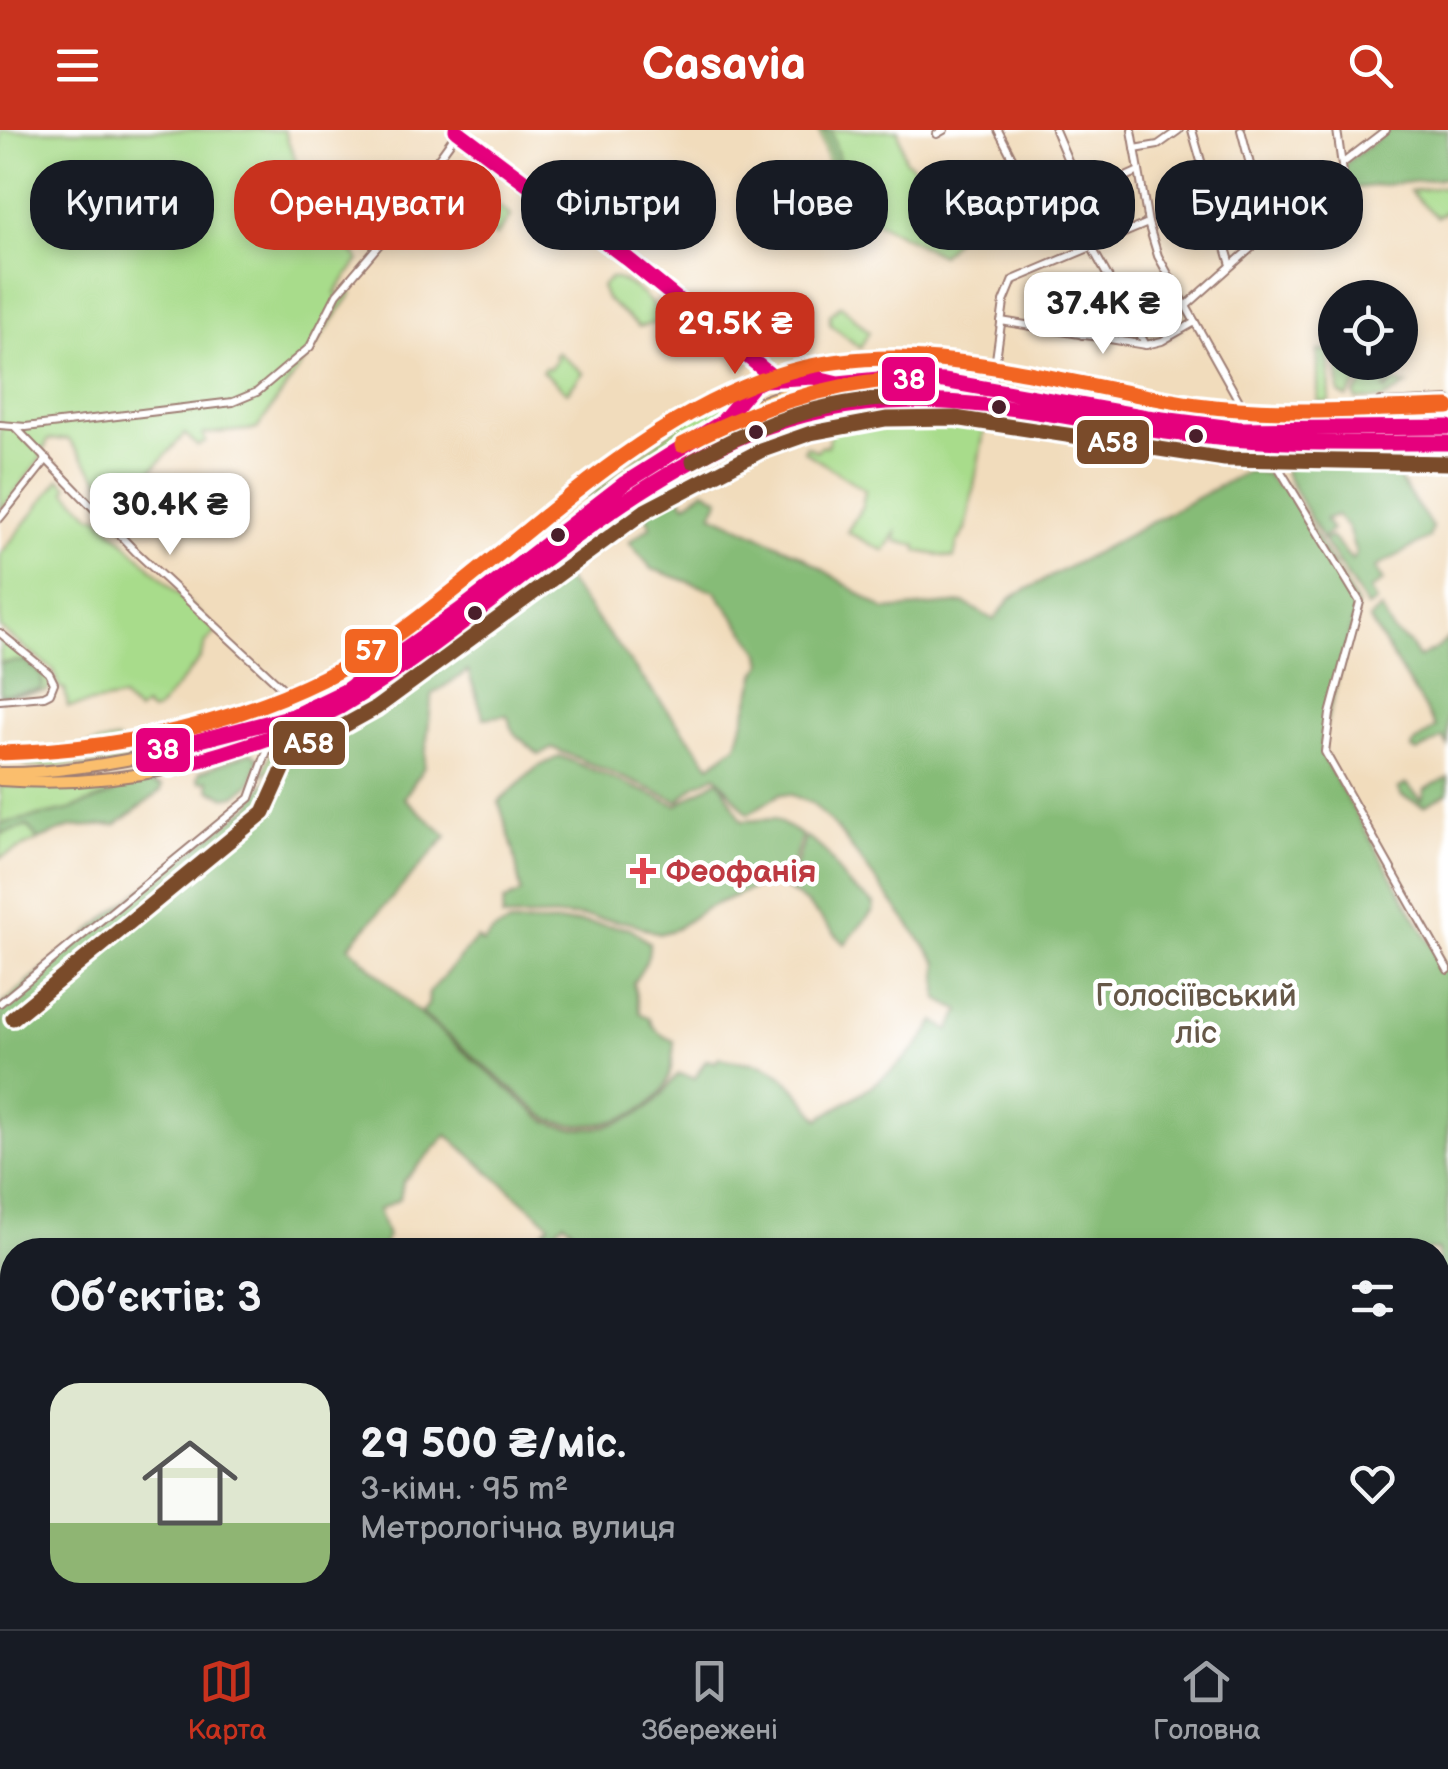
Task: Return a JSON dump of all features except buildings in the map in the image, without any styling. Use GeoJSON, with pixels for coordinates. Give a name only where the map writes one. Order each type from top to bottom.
{"type":"FeatureCollection","features":[{"type":"Feature","properties":{"kind":"highway"},"geometry":{"type":"LineString","coordinates":[[868,379],[878,390],[868,401]]}},
{"type":"Feature","properties":{"kind":"highway"},"geometry":{"type":"LineString","coordinates":[[0,776],[73,768],[162,750],[306,710],[373,672],[625,483],[722,422],[779,396],[838,382],[926,380],[1194,424],[1255,429],[1448,426]]}},
{"type":"Feature","properties":{"kind":"highway"},"geometry":{"type":"LineString","coordinates":[[0,776],[106,780],[170,768],[279,734],[364,692],[649,485],[771,425],[868,401],[977,400],[1193,435],[1263,441],[1448,443]]}},
{"type":"Feature","properties":{"kind":"highway"},"geometry":{"type":"LineString","coordinates":[[162,750],[160,762],[170,768]]}},
{"type":"Feature","properties":{"kind":"street"},"geometry":{"type":"LineString","coordinates":[[998,130],[1012,160]]}},
{"type":"Feature","properties":{"kind":"street"},"geometry":{"type":"LineString","coordinates":[[1055,130],[1068,160]]}},
{"type":"Feature","properties":{"kind":"street"},"geometry":{"type":"LineString","coordinates":[[1132,130],[1147,219],[1158,256],[1255,429],[1360,602],[1330,714],[1325,752],[1448,970]]}},
{"type":"Feature","properties":{"kind":"street"},"geometry":{"type":"LineString","coordinates":[[1135,149],[1158,145],[1179,130]]}},
{"type":"Feature","properties":{"kind":"street"},"geometry":{"type":"LineString","coordinates":[[1192,130],[1202,160]]}},
{"type":"Feature","properties":{"kind":"street"},"geometry":{"type":"LineString","coordinates":[[1241,130],[1248,160]]}},
{"type":"Feature","properties":{"kind":"street"},"geometry":{"type":"LineString","coordinates":[[1337,130],[1342,160]]}},
{"type":"Feature","properties":{"kind":"street"},"geometry":{"type":"LineString","coordinates":[[1347,160],[1386,130]]}},
{"type":"Feature","properties":{"kind":"street"},"geometry":{"type":"LineString","coordinates":[[0,424],[14,426],[233,402],[257,392],[310,346],[337,294],[383,240],[384,233],[457,131],[615,249],[774,378]]}},
{"type":"Feature","properties":{"kind":"street"},"geometry":{"type":"LineString","coordinates":[[1135,173],[1139,171]]}},
{"type":"Feature","properties":{"kind":"street"},"geometry":{"type":"LineString","coordinates":[[1135,225],[1147,219]]}},
{"type":"Feature","properties":{"kind":"street"},"geometry":{"type":"LineString","coordinates":[[992,389],[1001,321],[1013,280],[1082,250]]}},
{"type":"Feature","properties":{"kind":"street"},"geometry":{"type":"LineString","coordinates":[[1093,250],[1146,345]]}},
{"type":"Feature","properties":{"kind":"street"},"geometry":{"type":"LineString","coordinates":[[1227,250],[1230,261]]}},
{"type":"Feature","properties":{"kind":"street"},"geometry":{"type":"LineString","coordinates":[[1186,306],[1245,250]]}},
{"type":"Feature","properties":{"kind":"street"},"geometry":{"type":"LineString","coordinates":[[1038,327],[1044,295],[1064,292],[1082,296],[1087,302],[1082,334]]}},
{"type":"Feature","properties":{"kind":"street"},"geometry":{"type":"LineString","coordinates":[[1001,321],[1146,345],[1162,341],[1194,322]]}},
{"type":"Feature","properties":{"kind":"street"},"geometry":{"type":"LineString","coordinates":[[722,422],[753,385],[774,378],[820,377],[838,382]]}},
{"type":"Feature","properties":{"kind":"street"},"geometry":{"type":"LineString","coordinates":[[1381,406],[1448,400]]}},
{"type":"Feature","properties":{"kind":"street"},"geometry":{"type":"LineString","coordinates":[[1381,406],[1388,428]]}},
{"type":"Feature","properties":{"kind":"street"},"geometry":{"type":"LineString","coordinates":[[1370,428],[1381,406]]}},
{"type":"Feature","properties":{"kind":"street"},"geometry":{"type":"LineString","coordinates":[[14,426],[135,550],[306,710]]}},
{"type":"Feature","properties":{"kind":"street"},"geometry":{"type":"LineString","coordinates":[[0,518],[47,459]]}},
{"type":"Feature","properties":{"kind":"street"},"geometry":{"type":"LineString","coordinates":[[0,633],[49,673],[54,683],[44,696],[0,700]]}},
{"type":"Feature","properties":{"kind":"street"},"geometry":{"type":"LineString","coordinates":[[0,1002],[250,798],[279,734]]}},
{"type":"Feature","properties":{"kind":"street"},"geometry":{"type":"LineString","coordinates":[[247,746],[265,758]]}},
{"type":"Feature","properties":{"kind":"green space"},"geometry":{"type":"Polygon","coordinates":[[[0,130],[284,130],[295,160],[234,160],[234,250],[351,250],[359,260],[335,293],[340,296],[346,289],[352,293],[257,429],[203,434],[206,442],[198,446],[185,434],[130,494],[119,482],[108,491],[68,439],[48,440],[40,460],[0,512],[0,130]]]}},
{"type":"Feature","properties":{"kind":"green space"},"geometry":{"type":"Polygon","coordinates":[[[819,130],[898,130],[908,162],[908,238],[888,228],[888,160],[827,160],[819,130]]]}},
{"type":"Feature","properties":{"kind":"green space"},"geometry":{"type":"Polygon","coordinates":[[[824,130],[831,130],[839,160],[832,160],[824,130]]]}},
{"type":"Feature","properties":{"kind":"green space"},"geometry":{"type":"Polygon","coordinates":[[[1390,130],[1448,130],[1448,178],[1363,187],[1363,160],[1349,160],[1390,130]]]}},
{"type":"Feature","properties":{"kind":"green space"},"geometry":{"type":"Polygon","coordinates":[[[1448,186],[1448,209],[1437,217],[1410,191],[1448,186]]]}},
{"type":"Feature","properties":{"kind":"green space"},"geometry":{"type":"Polygon","coordinates":[[[501,209],[511,216],[501,229],[501,209]]]}},
{"type":"Feature","properties":{"kind":"green space"},"geometry":{"type":"Polygon","coordinates":[[[610,278],[630,285],[644,296],[658,314],[655,323],[639,327],[606,299],[601,287],[610,278]]]}},
{"type":"Feature","properties":{"kind":"green space"},"geometry":{"type":"Polygon","coordinates":[[[841,305],[869,332],[860,348],[830,324],[830,314],[841,305]]]}},
{"type":"Feature","properties":{"kind":"green space"},"geometry":{"type":"Polygon","coordinates":[[[557,352],[583,373],[567,392],[542,371],[557,359],[557,352]]]}},
{"type":"Feature","properties":{"kind":"green space"},"geometry":{"type":"Polygon","coordinates":[[[1318,380],[1330,380],[1330,402],[1318,402],[1318,380]]]}},
{"type":"Feature","properties":{"kind":"green space"},"geometry":{"type":"Polygon","coordinates":[[[1339,380],[1360,380],[1347,398],[1339,393],[1339,380]]]}},
{"type":"Feature","properties":{"kind":"green space"},"geometry":{"type":"Polygon","coordinates":[[[1366,380],[1392,383],[1384,388],[1386,391],[1394,383],[1407,385],[1383,399],[1356,400],[1355,395],[1366,380]]]}},
{"type":"Feature","properties":{"kind":"green space"},"geometry":{"type":"Polygon","coordinates":[[[869,384],[874,387],[872,393],[808,407],[716,444],[629,491],[579,524],[680,452],[749,415],[786,401],[869,384]]]}},
{"type":"Feature","properties":{"kind":"green space"},"geometry":{"type":"Polygon","coordinates":[[[881,384],[936,385],[1020,401],[951,393],[883,394],[881,384]]]}},
{"type":"Feature","properties":{"kind":"green space"},"geometry":{"type":"Polygon","coordinates":[[[734,395],[738,397],[728,409],[647,458],[589,501],[586,499],[687,419],[734,395]]]}},
{"type":"Feature","properties":{"kind":"green space"},"geometry":{"type":"Polygon","coordinates":[[[1448,404],[1448,418],[1384,418],[1385,408],[1390,405],[1448,404]]]}},
{"type":"Feature","properties":{"kind":"green space"},"geometry":{"type":"Polygon","coordinates":[[[988,410],[966,530],[957,543],[954,558],[917,551],[917,546],[896,541],[896,532],[885,551],[847,532],[862,507],[865,490],[804,451],[806,446],[817,451],[827,446],[833,425],[988,410]]]}},
{"type":"Feature","properties":{"kind":"green space"},"geometry":{"type":"Polygon","coordinates":[[[1305,459],[1444,460],[1435,474],[1424,478],[1414,471],[1400,476],[1432,527],[1429,538],[1375,568],[1383,581],[1370,590],[1376,602],[1367,607],[1323,540],[1331,537],[1352,560],[1356,554],[1348,528],[1336,515],[1325,519],[1332,530],[1322,539],[1284,471],[1305,459]]]}},
{"type":"Feature","properties":{"kind":"green space","name":"Голосіївський ліс"},"geometry":{"type":"Polygon","coordinates":[[[1247,471],[1267,474],[1276,485],[1284,484],[1357,605],[1321,743],[1325,760],[1448,974],[1448,1238],[582,1238],[564,1222],[547,1238],[538,1238],[550,1224],[447,1135],[403,1182],[400,1199],[378,1210],[386,1238],[0,1238],[0,1006],[251,805],[266,781],[315,735],[461,635],[553,563],[710,765],[737,745],[757,672],[763,664],[761,653],[715,591],[652,569],[629,542],[651,526],[639,503],[673,488],[686,504],[705,490],[720,499],[712,514],[799,554],[885,610],[964,603],[994,620],[1011,598],[1247,471]],[[468,671],[432,694],[424,767],[404,798],[447,836],[349,946],[413,1008],[542,1118],[557,1125],[590,1129],[624,1121],[653,1103],[678,1074],[695,1078],[706,1060],[716,1062],[719,1057],[759,1064],[778,1073],[819,1119],[898,1065],[935,1021],[949,1031],[960,1011],[938,999],[938,963],[838,830],[812,803],[780,794],[748,814],[716,775],[696,785],[678,801],[553,748],[539,755],[514,733],[507,715],[484,718],[468,671]]]}},
{"type":"Feature","properties":{"kind":"green space"},"geometry":{"type":"Polygon","coordinates":[[[60,479],[68,487],[66,491],[93,517],[97,515],[217,631],[206,643],[200,659],[157,710],[151,712],[144,706],[138,712],[122,698],[68,707],[65,690],[59,688],[54,671],[0,628],[0,555],[60,479]]]}},
{"type":"Feature","properties":{"kind":"green space"},"geometry":{"type":"Polygon","coordinates":[[[575,527],[457,619],[341,701],[268,734],[174,762],[164,760],[166,754],[285,724],[340,699],[456,618],[575,527]]]}},
{"type":"Feature","properties":{"kind":"green space"},"geometry":{"type":"Polygon","coordinates":[[[1381,609],[1394,633],[1409,643],[1418,658],[1448,638],[1448,746],[1443,738],[1417,752],[1412,749],[1436,727],[1369,619],[1381,609]]]}},
{"type":"Feature","properties":{"kind":"green space"},"geometry":{"type":"Polygon","coordinates":[[[0,637],[47,675],[51,683],[47,691],[0,697],[39,690],[9,663],[0,663],[0,637]]]}},
{"type":"Feature","properties":{"kind":"green space"},"geometry":{"type":"Polygon","coordinates":[[[25,661],[41,675],[43,686],[39,690],[0,695],[0,663],[25,661]]]}},
{"type":"Feature","properties":{"kind":"green space"},"geometry":{"type":"Polygon","coordinates":[[[319,725],[320,728],[262,776],[274,746],[319,725]]]}},
{"type":"Feature","properties":{"kind":"green space"},"geometry":{"type":"Polygon","coordinates":[[[117,740],[124,749],[104,758],[26,766],[29,756],[117,740]]]}},
{"type":"Feature","properties":{"kind":"green space"},"geometry":{"type":"Polygon","coordinates":[[[251,752],[259,759],[251,783],[235,796],[226,797],[210,790],[208,780],[198,779],[200,772],[251,752]]]}},
{"type":"Feature","properties":{"kind":"green space"},"geometry":{"type":"Polygon","coordinates":[[[155,756],[159,769],[26,778],[155,756]]]}},
{"type":"Feature","properties":{"kind":"green space"},"geometry":{"type":"Polygon","coordinates":[[[560,756],[677,805],[719,779],[742,821],[774,819],[802,835],[794,861],[781,885],[765,883],[704,909],[676,929],[659,934],[632,923],[578,916],[502,918],[504,901],[521,893],[499,802],[536,768],[560,756]]]}},
{"type":"Feature","properties":{"kind":"green space"},"geometry":{"type":"Polygon","coordinates":[[[1448,777],[1448,793],[1424,806],[1402,796],[1398,789],[1406,784],[1422,800],[1425,789],[1448,777]]]}},
{"type":"Feature","properties":{"kind":"green space"},"geometry":{"type":"Polygon","coordinates":[[[144,780],[162,787],[161,791],[116,825],[71,827],[38,840],[28,826],[0,834],[0,824],[69,810],[113,794],[115,784],[144,780]]]}},
{"type":"Feature","properties":{"kind":"green space"},"geometry":{"type":"Polygon","coordinates":[[[115,784],[113,794],[69,810],[0,824],[0,785],[54,788],[115,784]]]}},
{"type":"Feature","properties":{"kind":"green space"},"geometry":{"type":"Polygon","coordinates":[[[28,826],[38,840],[0,858],[0,834],[28,826]]]}},
{"type":"Feature","properties":{"kind":"green space"},"geometry":{"type":"Polygon","coordinates":[[[805,837],[827,854],[848,884],[874,904],[873,911],[845,944],[807,904],[783,887],[797,863],[805,837]]]}},
{"type":"Feature","properties":{"kind":"green space"},"geometry":{"type":"Polygon","coordinates":[[[579,922],[630,928],[649,943],[647,959],[633,983],[640,1013],[649,1018],[658,1032],[674,1041],[669,1077],[654,1100],[625,1117],[590,1125],[557,1122],[543,1115],[421,1013],[428,1005],[429,993],[477,938],[483,943],[494,931],[509,924],[579,922]]]}},
{"type":"Feature","properties":{"kind":"transit line","name":"38"},"geometry":{"type":"LineString","coordinates":[[456,130],[628,259],[774,378]]}},
{"type":"Feature","properties":{"kind":"transit line","name":"57"},"geometry":{"type":"LineString","coordinates":[[0,753],[103,744],[154,735],[205,723],[303,688],[393,637],[581,488],[680,419],[732,392],[787,372],[838,361],[941,360],[1228,408],[1322,411],[1448,407]]}},
{"type":"Feature","properties":{"kind":"transit line","name":"38"},"geometry":{"type":"LineString","coordinates":[[1448,427],[1240,429],[1147,417],[944,381],[889,378],[838,383],[813,377],[764,380],[753,385],[722,422],[625,483],[459,611],[345,691],[293,716],[162,750],[160,762],[170,768],[235,749],[340,707],[389,676],[621,504],[721,446],[783,421],[843,407],[901,401],[1016,409],[1229,439],[1448,443]]}},
{"type":"Feature","properties":{"kind":"transit line","name":"57"},"geometry":{"type":"LineString","coordinates":[[682,445],[786,401],[841,387],[897,379]]}},
{"type":"Feature","properties":{"kind":"transit line","name":"А58"},"geometry":{"type":"LineString","coordinates":[[693,461],[790,417],[842,404],[896,398]]}},
{"type":"Feature","properties":{"kind":"transit line","name":"А58"},"geometry":{"type":"LineString","coordinates":[[13,1018],[264,812],[292,750],[376,708],[645,511],[760,451],[811,433],[886,419],[955,418],[1225,459],[1448,463]]}},
{"type":"Feature","properties":{"kind":"place","name":"Феофанія"},"geometry":{"type":"Point","coordinates":[643,871]}}]}
